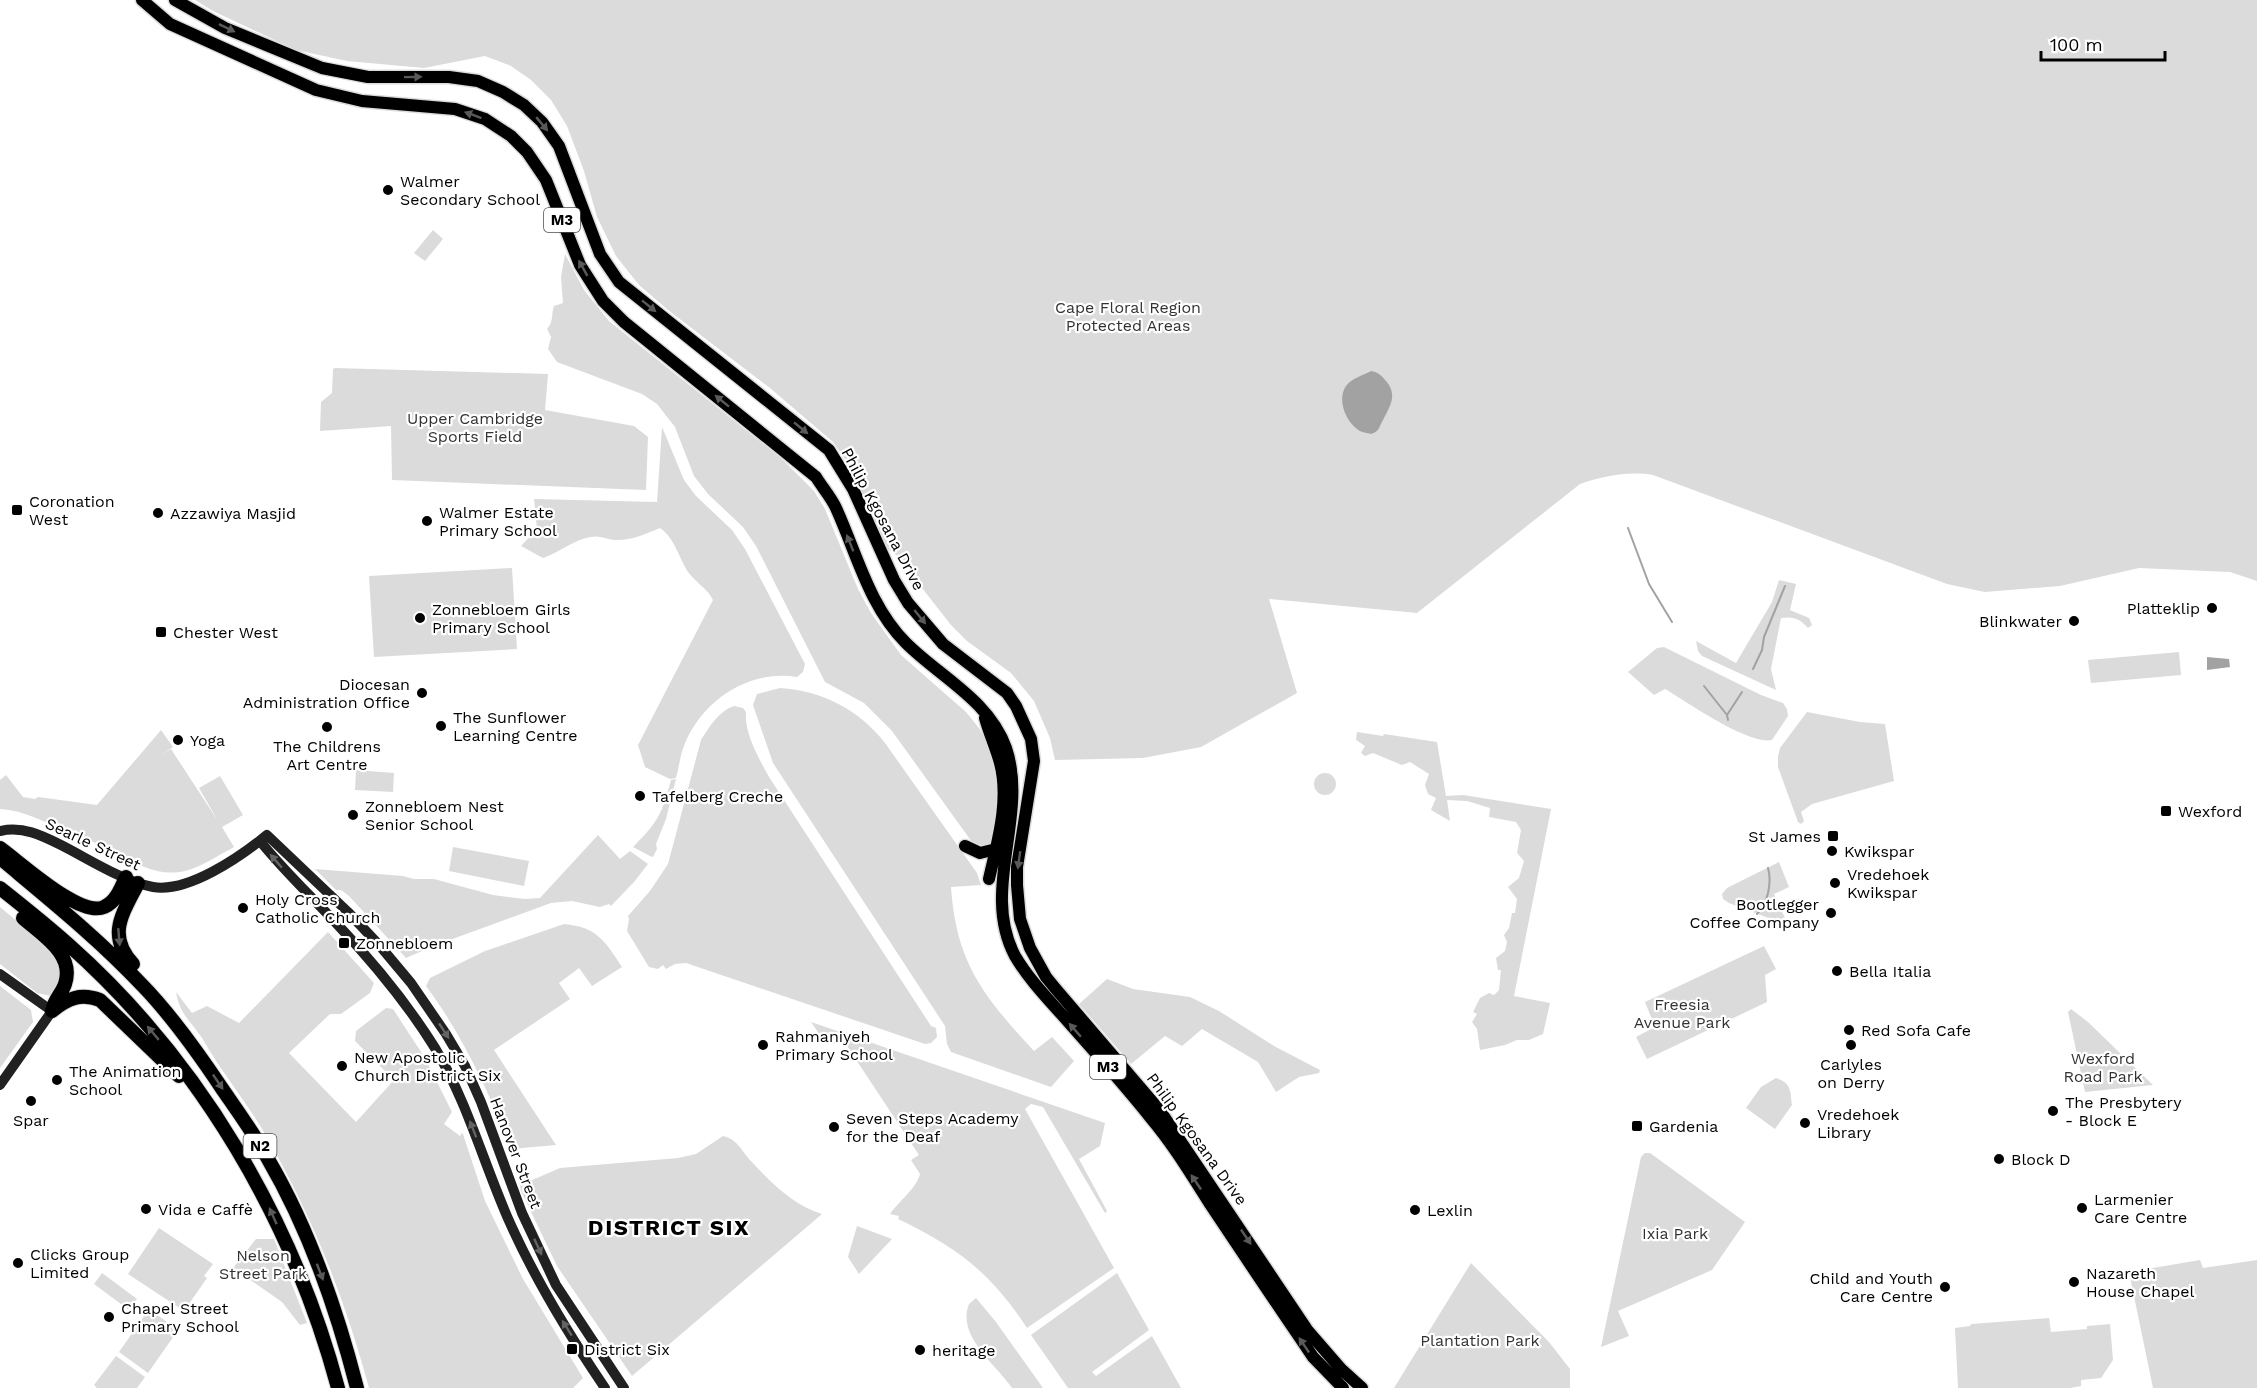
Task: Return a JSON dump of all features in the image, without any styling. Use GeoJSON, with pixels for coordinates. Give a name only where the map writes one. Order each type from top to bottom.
{"type":"FeatureCollection","features":[{"type":"Feature","properties":{"kind":"highway"},"geometry":{"type":"LineString","coordinates":[[3,855],[87,908],[95,909],[107,905],[132,880]]}},
{"type":"Feature","properties":{"kind":"highway","name":"N2"},"geometry":{"type":"LineString","coordinates":[[3,855],[139,981],[205,1062],[269,1160],[303,1231],[334,1310],[357,1388]]}},
{"type":"Feature","properties":{"kind":"highway"},"geometry":{"type":"LineString","coordinates":[[132,880],[117,937],[123,953],[189,1031],[205,1062]]}},
{"type":"Feature","properties":{"kind":"highway","name":"N2"},"geometry":{"type":"LineString","coordinates":[[0,888],[70,946],[110,985],[167,1049],[225,1130],[270,1210],[303,1280],[338,1388]]}},
{"type":"Feature","properties":{"kind":"highway"},"geometry":{"type":"LineString","coordinates":[[0,897],[62,953],[67,964],[68,975],[52,1011]]}},
{"type":"Feature","properties":{"kind":"highway"},"geometry":{"type":"LineString","coordinates":[[52,1011],[77,996],[89,996],[100,1000],[176,1073],[225,1130]]}},
{"type":"Feature","properties":{"kind":"main road","name":"Philip Kgosana Drive"},"geometry":{"type":"LineString","coordinates":[[142,0],[170,24],[316,90],[362,101],[455,109],[484,120],[511,136],[527,152],[546,180],[580,265],[603,300],[624,322],[816,477],[835,505],[869,588],[888,622],[907,644],[968,695],[983,711],[999,733],[1005,747],[1012,776],[1013,803],[1002,897],[1003,923],[1016,957],[1036,985],[1152,1119],[1313,1357],[1343,1388]]}},
{"type":"Feature","properties":{"kind":"main road","name":"Philip Kgosana Drive"},"geometry":{"type":"LineString","coordinates":[[175,0],[225,28],[322,68],[368,77],[449,77],[478,81],[503,92],[524,105],[542,122],[559,146],[600,254],[619,282],[828,450],[853,489],[894,580],[908,603],[943,644],[1007,693],[1024,720],[1032,739],[1033,777],[1017,867],[1018,904],[1024,932],[1038,964],[1055,988],[1161,1112],[1308,1331],[1329,1356],[1362,1388]]}},
{"type":"Feature","properties":{"kind":"main road"},"geometry":{"type":"LineString","coordinates":[[983,711],[1000,763],[1004,784],[1002,814],[989,879]]}},
{"type":"Feature","properties":{"kind":"main road"},"geometry":{"type":"LineString","coordinates":[[965,846],[980,853],[996,849]]}},
{"type":"Feature","properties":{"kind":"street","name":"Searle Street"},"geometry":{"type":"LineString","coordinates":[[0,831],[22,830],[39,834],[132,880],[160,888],[186,884],[214,870],[263,838]]}},
{"type":"Feature","properties":{"kind":"street","name":"Hanover Street"},"geometry":{"type":"LineString","coordinates":[[263,838],[293,881],[336,923],[388,982],[436,1050],[466,1108],[509,1222],[533,1272],[605,1388]]}},
{"type":"Feature","properties":{"kind":"street","name":"Hanover Street"},"geometry":{"type":"LineString","coordinates":[[263,838],[348,912],[380,946],[411,983],[446,1034],[465,1066],[481,1102],[522,1214],[556,1285],[624,1388]]}},
{"type":"Feature","properties":{"kind":"street"},"geometry":{"type":"LineString","coordinates":[[0,974],[52,1011],[0,1085]]}},
{"type":"Feature","properties":{"kind":"green space","name":"Cape Floral Region Protected Areas"},"geometry":{"type":"Polygon","coordinates":[[[195,0],[2257,0],[2257,581],[2230,572],[2139,568],[2060,586],[1985,592],[1947,584],[1653,475],[1616,475],[1580,484],[1417,613],[1269,599],[1297,693],[1201,747],[1143,758],[1055,760],[1050,738],[1034,701],[1011,673],[967,641],[951,625],[922,588],[910,565],[888,549],[850,466],[833,442],[770,388],[668,310],[639,285],[616,256],[597,217],[584,171],[567,126],[551,100],[531,80],[511,66],[485,56],[424,68],[347,61],[296,50],[213,11],[195,0]]]}},
{"type":"Feature","properties":{"kind":"green space"},"geometry":{"type":"Polygon","coordinates":[[[433,230],[443,239],[425,261],[414,253],[433,230]]]}},
{"type":"Feature","properties":{"kind":"green space"},"geometry":{"type":"Polygon","coordinates":[[[565,254],[584,290],[609,321],[782,459],[814,491],[825,509],[858,589],[871,613],[901,655],[966,712],[988,744],[997,780],[998,801],[990,843],[983,846],[972,842],[892,731],[864,703],[825,682],[756,546],[743,527],[708,494],[694,476],[675,427],[657,404],[642,394],[557,362],[548,349],[551,337],[547,329],[552,320],[554,306],[563,303],[561,277],[565,254]]]}},
{"type":"Feature","properties":{"kind":"green space","name":"Upper Cambridge Sports Field"},"geometry":{"type":"Polygon","coordinates":[[[333,369],[548,374],[545,410],[634,426],[648,437],[646,490],[392,480],[391,426],[320,431],[321,402],[332,393],[333,369]]]}},
{"type":"Feature","properties":{"kind":"green space"},"geometry":{"type":"Polygon","coordinates":[[[662,427],[684,480],[696,496],[732,530],[745,549],[805,664],[803,672],[797,677],[761,678],[745,683],[715,702],[692,730],[683,750],[676,778],[670,779],[645,767],[638,745],[713,600],[711,596],[688,572],[673,542],[660,528],[626,539],[614,540],[597,536],[585,538],[543,558],[521,546],[537,529],[534,499],[657,502],[662,427]]]}},
{"type":"Feature","properties":{"kind":"green space"},"geometry":{"type":"Polygon","coordinates":[[[512,568],[517,649],[374,657],[369,576],[512,568]]]}},
{"type":"Feature","properties":{"kind":"green space"},"geometry":{"type":"Polygon","coordinates":[[[1779,580],[1796,584],[1790,610],[1809,618],[1812,625],[1808,628],[1796,619],[1781,618],[1771,669],[1776,690],[1702,656],[1698,651],[1696,641],[1736,663],[1772,602],[1779,580]]]}},
{"type":"Feature","properties":{"kind":"green space"},"geometry":{"type":"Polygon","coordinates":[[[1664,647],[1761,695],[1783,703],[1788,716],[1772,740],[1761,740],[1733,729],[1665,689],[1654,695],[1628,672],[1657,648],[1664,647]]]}},
{"type":"Feature","properties":{"kind":"green space"},"geometry":{"type":"Polygon","coordinates":[[[2179,652],[2181,675],[2091,683],[2088,660],[2179,652]]]}},
{"type":"Feature","properties":{"kind":"green space"},"geometry":{"type":"Polygon","coordinates":[[[780,688],[811,693],[825,698],[863,720],[885,743],[977,873],[981,885],[951,887],[954,914],[966,958],[987,995],[1034,1051],[1052,1037],[1074,1061],[1051,1087],[951,1052],[947,1044],[945,1026],[773,763],[753,705],[757,694],[780,688]]]}},
{"type":"Feature","properties":{"kind":"green space"},"geometry":{"type":"Polygon","coordinates":[[[734,706],[743,708],[746,712],[750,738],[771,780],[931,1026],[936,1028],[937,1037],[931,1043],[925,1044],[686,963],[675,964],[666,969],[663,965],[658,969],[649,967],[627,931],[628,916],[650,891],[668,864],[701,740],[719,716],[734,706]]]}},
{"type":"Feature","properties":{"kind":"green space"},"geometry":{"type":"Polygon","coordinates":[[[1807,712],[1860,722],[1885,724],[1894,781],[1812,804],[1801,812],[1804,821],[1801,824],[1798,822],[1778,767],[1778,756],[1780,748],[1807,712]]]}},
{"type":"Feature","properties":{"kind":"green space"},"geometry":{"type":"Polygon","coordinates":[[[161,730],[173,747],[160,756],[171,749],[218,821],[199,788],[220,776],[243,815],[222,827],[234,847],[204,864],[175,872],[149,869],[110,849],[35,818],[0,809],[0,780],[6,775],[23,797],[97,805],[161,730]]]}},
{"type":"Feature","properties":{"kind":"green space"},"geometry":{"type":"Polygon","coordinates":[[[1357,732],[1437,742],[1446,796],[1463,795],[1551,809],[1514,996],[1550,1003],[1543,1034],[1529,1040],[1517,1040],[1480,1050],[1477,1029],[1472,1022],[1477,1014],[1473,1012],[1480,998],[1489,993],[1494,995],[1499,990],[1501,970],[1498,970],[1496,958],[1505,951],[1507,942],[1504,935],[1509,928],[1512,913],[1515,913],[1517,899],[1508,887],[1519,878],[1524,861],[1517,853],[1521,830],[1516,822],[1489,817],[1490,808],[1467,801],[1447,800],[1450,821],[1431,810],[1436,798],[1428,794],[1425,785],[1429,774],[1410,762],[1402,765],[1373,753],[1365,756],[1361,753],[1365,746],[1356,740],[1357,732]]]}},
{"type":"Feature","properties":{"kind":"green space"},"geometry":{"type":"Polygon","coordinates":[[[356,770],[394,773],[393,792],[355,790],[356,770]]]}},
{"type":"Feature","properties":{"kind":"green space"},"geometry":{"type":"Polygon","coordinates":[[[1325,773],[1333,776],[1336,784],[1333,792],[1325,795],[1317,792],[1314,784],[1317,776],[1325,773]]]}},
{"type":"Feature","properties":{"kind":"green space"},"geometry":{"type":"Polygon","coordinates":[[[676,779],[653,857],[633,847],[654,824],[662,810],[671,780],[676,779]]]}},
{"type":"Feature","properties":{"kind":"green space"},"geometry":{"type":"Polygon","coordinates":[[[598,835],[620,859],[630,851],[648,864],[611,906],[609,904],[600,907],[572,901],[551,903],[406,958],[349,896],[341,890],[336,890],[315,869],[434,879],[493,895],[525,899],[540,898],[598,835]]]}},
{"type":"Feature","properties":{"kind":"green space"},"geometry":{"type":"Polygon","coordinates":[[[453,847],[529,861],[524,886],[449,871],[453,847]]]}},
{"type":"Feature","properties":{"kind":"green space"},"geometry":{"type":"Polygon","coordinates":[[[1779,862],[1789,887],[1774,894],[1786,920],[1779,922],[1723,899],[1722,894],[1727,888],[1779,862]]]}},
{"type":"Feature","properties":{"kind":"green space"},"geometry":{"type":"Polygon","coordinates":[[[0,907],[55,953],[63,976],[56,992],[51,996],[37,993],[0,964],[0,907]]]}},
{"type":"Feature","properties":{"kind":"green space"},"geometry":{"type":"Polygon","coordinates":[[[564,924],[585,928],[599,937],[622,967],[592,986],[579,968],[559,983],[570,999],[494,1050],[556,1145],[511,1149],[474,1065],[452,1025],[426,986],[430,978],[485,951],[564,924]]]}},
{"type":"Feature","properties":{"kind":"green space"},"geometry":{"type":"Polygon","coordinates":[[[328,932],[374,983],[370,993],[341,1014],[330,1014],[289,1053],[356,1122],[394,1080],[355,1041],[356,1031],[386,1008],[393,1009],[425,1058],[452,1112],[444,1124],[460,1136],[463,1134],[485,1201],[523,1279],[583,1378],[573,1388],[369,1388],[338,1290],[298,1195],[258,1122],[184,1014],[176,992],[192,1013],[207,1006],[239,1023],[328,932]]]}},
{"type":"Feature","properties":{"kind":"green space","name":"Freesia Avenue Park"},"geometry":{"type":"Polygon","coordinates":[[[1764,946],[1776,969],[1765,975],[1767,1002],[1647,1059],[1636,1037],[1655,1027],[1645,1002],[1764,946]]]}},
{"type":"Feature","properties":{"kind":"green space"},"geometry":{"type":"Polygon","coordinates":[[[1107,979],[1133,989],[1190,997],[1219,1011],[1274,1046],[1320,1070],[1319,1073],[1299,1077],[1276,1092],[1258,1062],[1202,1029],[1182,1046],[1165,1036],[1131,1064],[1079,1004],[1107,979]]]}},
{"type":"Feature","properties":{"kind":"green space"},"geometry":{"type":"Polygon","coordinates":[[[0,986],[31,1010],[33,1022],[0,1068],[0,986]]]}},
{"type":"Feature","properties":{"kind":"green space","name":"Wexford Road Park"},"geometry":{"type":"Polygon","coordinates":[[[2071,1009],[2088,1022],[2153,1085],[2085,1092],[2068,1012],[2071,1009]]]}},
{"type":"Feature","properties":{"kind":"green space"},"geometry":{"type":"Polygon","coordinates":[[[811,1022],[1105,1123],[1100,1146],[1079,1159],[1107,1211],[1105,1213],[1043,1107],[1031,1104],[1025,1109],[1114,1268],[1027,1328],[1000,1292],[971,1263],[938,1240],[898,1219],[899,1216],[890,1214],[918,1179],[920,1174],[911,1160],[919,1155],[845,1043],[826,1044],[811,1022]]]}},
{"type":"Feature","properties":{"kind":"green space"},"geometry":{"type":"Polygon","coordinates":[[[1776,1078],[1788,1085],[1792,1105],[1775,1129],[1746,1108],[1761,1087],[1776,1078]]]}},
{"type":"Feature","properties":{"kind":"green space"},"geometry":{"type":"Polygon","coordinates":[[[723,1136],[735,1142],[757,1168],[783,1192],[802,1205],[822,1214],[632,1376],[557,1266],[521,1191],[519,1181],[524,1175],[527,1181],[530,1181],[560,1168],[678,1158],[696,1154],[723,1136]]]}},
{"type":"Feature","properties":{"kind":"green space","name":"Ixia Park"},"geometry":{"type":"Polygon","coordinates":[[[1645,1153],[1650,1153],[1745,1222],[1712,1270],[1618,1311],[1629,1336],[1601,1347],[1641,1157],[1645,1153]]]}},
{"type":"Feature","properties":{"kind":"green space"},"geometry":{"type":"Polygon","coordinates":[[[857,1226],[892,1239],[859,1274],[848,1257],[857,1226]]]}},
{"type":"Feature","properties":{"kind":"green space"},"geometry":{"type":"Polygon","coordinates":[[[159,1228],[213,1264],[204,1276],[207,1278],[184,1311],[128,1274],[159,1228]]]}},
{"type":"Feature","properties":{"kind":"green space","name":"Nelson Street Park"},"geometry":{"type":"Polygon","coordinates":[[[256,1239],[274,1239],[307,1323],[300,1325],[282,1302],[233,1268],[256,1239]]]}},
{"type":"Feature","properties":{"kind":"green space"},"geometry":{"type":"Polygon","coordinates":[[[2200,1260],[2203,1268],[2257,1260],[2257,1388],[2153,1388],[2130,1277],[2147,1269],[2200,1260]]]}},
{"type":"Feature","properties":{"kind":"green space","name":"Plantation Park"},"geometry":{"type":"Polygon","coordinates":[[[1471,1263],[1549,1342],[1570,1369],[1570,1388],[1394,1388],[1471,1263]]]}},
{"type":"Feature","properties":{"kind":"green space"},"geometry":{"type":"Polygon","coordinates":[[[102,1273],[137,1299],[129,1310],[94,1284],[102,1273]]]}},
{"type":"Feature","properties":{"kind":"green space"},"geometry":{"type":"Polygon","coordinates":[[[1117,1273],[1149,1330],[1092,1372],[1096,1376],[1152,1336],[1181,1388],[1068,1388],[1031,1335],[1117,1273]]]}},
{"type":"Feature","properties":{"kind":"green space"},"geometry":{"type":"Polygon","coordinates":[[[976,1298],[1043,1388],[1012,1388],[980,1349],[973,1339],[966,1316],[969,1304],[976,1298]]]}},
{"type":"Feature","properties":{"kind":"green space"},"geometry":{"type":"Polygon","coordinates":[[[149,1309],[178,1330],[148,1373],[119,1352],[149,1309]]]}},
{"type":"Feature","properties":{"kind":"green space"},"geometry":{"type":"Polygon","coordinates":[[[2049,1318],[2051,1332],[2087,1329],[2087,1326],[2110,1324],[2113,1360],[2101,1378],[2081,1380],[2081,1386],[2070,1388],[1958,1388],[1955,1328],[1971,1324],[2049,1318]]]}},
{"type":"Feature","properties":{"kind":"green space"},"geometry":{"type":"Polygon","coordinates":[[[116,1356],[145,1377],[137,1388],[97,1388],[94,1385],[116,1356]]]}},
{"type":"Feature","properties":{"kind":"shaded area"},"geometry":{"type":"Polygon","coordinates":[[[1371,371],[1378,373],[1390,386],[1392,396],[1380,427],[1371,434],[1358,430],[1349,420],[1342,397],[1348,383],[1371,371]]]}},
{"type":"Feature","properties":{"kind":"shaded area"},"geometry":{"type":"Polygon","coordinates":[[[2207,657],[2229,659],[2230,667],[2207,670],[2207,657]]]}},
{"type":"Feature","properties":{"kind":"waterway"},"geometry":{"type":"LineString","coordinates":[[1628,528],[1649,584],[1672,622]]}},
{"type":"Feature","properties":{"kind":"waterway"},"geometry":{"type":"LineString","coordinates":[[1753,669],[1785,586]]}},
{"type":"Feature","properties":{"kind":"waterway"},"geometry":{"type":"LineString","coordinates":[[1704,686],[1727,715],[1728,720]]}},
{"type":"Feature","properties":{"kind":"waterway"},"geometry":{"type":"LineString","coordinates":[[1727,715],[1742,692]]}},
{"type":"Feature","properties":{"kind":"waterway"},"geometry":{"type":"LineString","coordinates":[[1757,914],[1764,905],[1768,893],[1770,880],[1768,868]]}},
{"type":"Feature","properties":{"kind":"place","name":"Walmer Secondary School"},"geometry":{"type":"Point","coordinates":[388,190]}},
{"type":"Feature","properties":{"kind":"place","name":"Coronation West"},"geometry":{"type":"Point","coordinates":[17,510]}},
{"type":"Feature","properties":{"kind":"place","name":"Azzawiya Masjid"},"geometry":{"type":"Point","coordinates":[158,513]}},
{"type":"Feature","properties":{"kind":"place","name":"Walmer Estate Primary School"},"geometry":{"type":"Point","coordinates":[427,521]}},
{"type":"Feature","properties":{"kind":"place","name":"Platteklip"},"geometry":{"type":"Point","coordinates":[2212,608]}},
{"type":"Feature","properties":{"kind":"place","name":"Zonnebloem Girls Primary School"},"geometry":{"type":"Point","coordinates":[420,618]}},
{"type":"Feature","properties":{"kind":"place","name":"Blinkwater"},"geometry":{"type":"Point","coordinates":[2074,621]}},
{"type":"Feature","properties":{"kind":"place","name":"Chester West"},"geometry":{"type":"Point","coordinates":[161,632]}},
{"type":"Feature","properties":{"kind":"place","name":"Diocesan Administration Office"},"geometry":{"type":"Point","coordinates":[422,693]}},
{"type":"Feature","properties":{"kind":"place","name":"The Sunflower Learning Centre"},"geometry":{"type":"Point","coordinates":[441,726]}},
{"type":"Feature","properties":{"kind":"place","name":"The Childrens Art Centre"},"geometry":{"type":"Point","coordinates":[327,727]}},
{"type":"Feature","properties":{"kind":"place","name":"Yoga"},"geometry":{"type":"Point","coordinates":[178,740]}},
{"type":"Feature","properties":{"kind":"place","name":"Tafelberg Creche"},"geometry":{"type":"Point","coordinates":[640,796]}},
{"type":"Feature","properties":{"kind":"place","name":"Wexford"},"geometry":{"type":"Point","coordinates":[2166,811]}},
{"type":"Feature","properties":{"kind":"place","name":"Zonnebloem Nest Senior School"},"geometry":{"type":"Point","coordinates":[353,815]}},
{"type":"Feature","properties":{"kind":"place","name":"St James"},"geometry":{"type":"Point","coordinates":[1833,836]}},
{"type":"Feature","properties":{"kind":"place","name":"Kwikspar"},"geometry":{"type":"Point","coordinates":[1832,851]}},
{"type":"Feature","properties":{"kind":"place","name":"Vredehoek Kwikspar"},"geometry":{"type":"Point","coordinates":[1835,883]}},
{"type":"Feature","properties":{"kind":"place","name":"Holy Cross Catholic Church"},"geometry":{"type":"Point","coordinates":[243,908]}},
{"type":"Feature","properties":{"kind":"place","name":"Bootlegger Coffee Company"},"geometry":{"type":"Point","coordinates":[1831,913]}},
{"type":"Feature","properties":{"kind":"place","name":"Zonnebloem"},"geometry":{"type":"Point","coordinates":[344,943]}},
{"type":"Feature","properties":{"kind":"place","name":"Bella Italia"},"geometry":{"type":"Point","coordinates":[1837,971]}},
{"type":"Feature","properties":{"kind":"place","name":"Red Sofa Cafe"},"geometry":{"type":"Point","coordinates":[1849,1030]}},
{"type":"Feature","properties":{"kind":"place","name":"Rahmaniyeh Primary School"},"geometry":{"type":"Point","coordinates":[763,1045]}},
{"type":"Feature","properties":{"kind":"place","name":"Carlyles on Derry"},"geometry":{"type":"Point","coordinates":[1851,1045]}},
{"type":"Feature","properties":{"kind":"place","name":"New Apostolic Church District Six"},"geometry":{"type":"Point","coordinates":[342,1066]}},
{"type":"Feature","properties":{"kind":"place","name":"The Animation School"},"geometry":{"type":"Point","coordinates":[57,1080]}},
{"type":"Feature","properties":{"kind":"place","name":"Spar"},"geometry":{"type":"Point","coordinates":[31,1101]}},
{"type":"Feature","properties":{"kind":"place","name":"The Presbytery - Block E"},"geometry":{"type":"Point","coordinates":[2053,1111]}},
{"type":"Feature","properties":{"kind":"place","name":"Vredehoek Library"},"geometry":{"type":"Point","coordinates":[1805,1123]}},
{"type":"Feature","properties":{"kind":"place","name":"Gardenia"},"geometry":{"type":"Point","coordinates":[1637,1126]}},
{"type":"Feature","properties":{"kind":"place","name":"Seven Steps Academy for the Deaf"},"geometry":{"type":"Point","coordinates":[834,1127]}},
{"type":"Feature","properties":{"kind":"place","name":"Block D"},"geometry":{"type":"Point","coordinates":[1999,1159]}},
{"type":"Feature","properties":{"kind":"place","name":"Larmenier Care Centre"},"geometry":{"type":"Point","coordinates":[2082,1208]}},
{"type":"Feature","properties":{"kind":"place","name":"Vida e Caffè"},"geometry":{"type":"Point","coordinates":[146,1209]}},
{"type":"Feature","properties":{"kind":"place","name":"Lexlin"},"geometry":{"type":"Point","coordinates":[1415,1210]}},
{"type":"Feature","properties":{"kind":"place","name":"Clicks Group Limited"},"geometry":{"type":"Point","coordinates":[18,1263]}},
{"type":"Feature","properties":{"kind":"place","name":"Nazareth House Chapel"},"geometry":{"type":"Point","coordinates":[2074,1282]}},
{"type":"Feature","properties":{"kind":"place","name":"Child and Youth Care Centre"},"geometry":{"type":"Point","coordinates":[1945,1287]}},
{"type":"Feature","properties":{"kind":"place","name":"Chapel Street Primary School"},"geometry":{"type":"Point","coordinates":[109,1317]}},
{"type":"Feature","properties":{"kind":"place","name":"District Six"},"geometry":{"type":"Point","coordinates":[572,1349]}},
{"type":"Feature","properties":{"kind":"place","name":"heritage"},"geometry":{"type":"Point","coordinates":[920,1350]}},
{"type":"Feature","properties":{"kind":"district","name":"DISTRICT SIX"},"geometry":{"type":"Point","coordinates":[669,1227]}}]}
